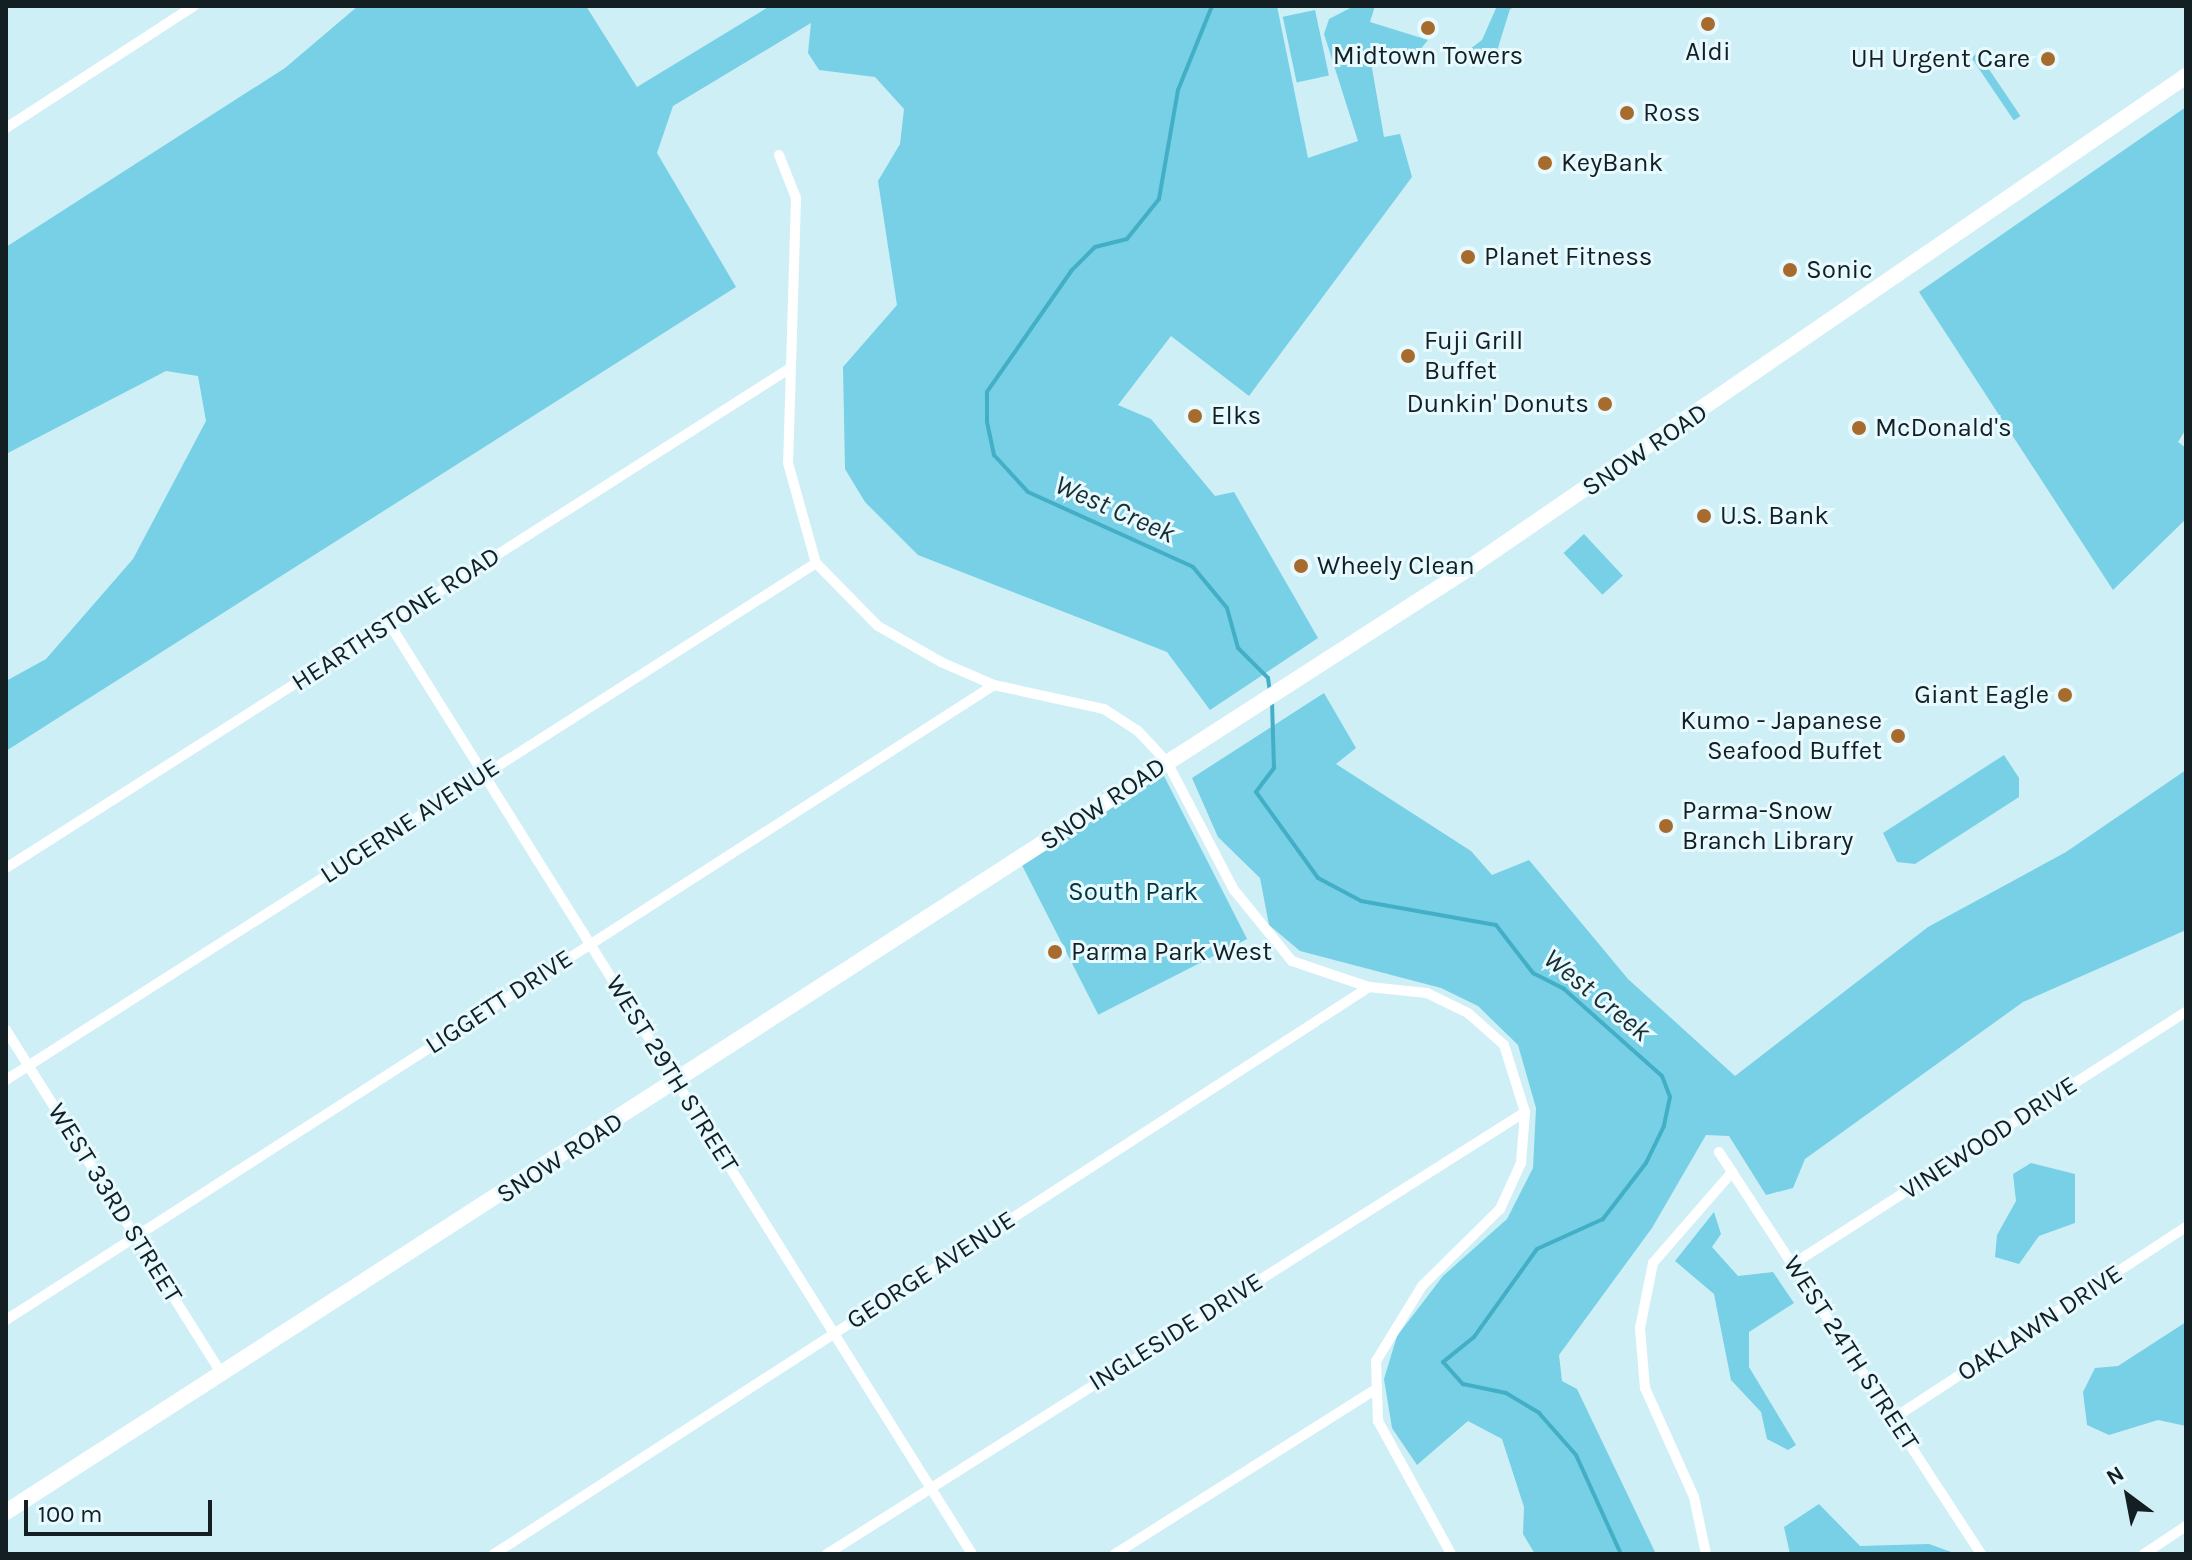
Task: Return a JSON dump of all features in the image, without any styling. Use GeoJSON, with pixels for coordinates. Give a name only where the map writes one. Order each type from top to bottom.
{"type":"FeatureCollection","features":[{"type":"Feature","properties":{"kind":"main road","name":"SNOW ROAD"},"geometry":{"type":"LineString","coordinates":[[6,1512],[223,1376],[1209,734],[1328,660],[1648,449],[2186,76]]}},
{"type":"Feature","properties":{"kind":"street"},"geometry":{"type":"LineString","coordinates":[[6,128],[194,6]]}},
{"type":"Feature","properties":{"kind":"street"},"geometry":{"type":"LineString","coordinates":[[779,155],[796,198],[787,370],[788,463],[816,563],[878,626],[994,685],[1104,709],[1167,762],[1260,930],[1292,961],[1369,987],[1427,993],[1468,1013],[1504,1045],[1525,1112],[1521,1163],[1500,1209],[1422,1286],[1392,1328],[1376,1361],[1374,1390],[1393,1457],[1448,1553]]}},
{"type":"Feature","properties":{"kind":"street","name":"HEARTHSTONE ROAD"},"geometry":{"type":"LineString","coordinates":[[6,868],[787,370]]}},
{"type":"Feature","properties":{"kind":"street","name":"LUCERNE AVENUE"},"geometry":{"type":"LineString","coordinates":[[6,1080],[816,563]]}},
{"type":"Feature","properties":{"kind":"street","name":"WEST 29TH STREET"},"geometry":{"type":"LineString","coordinates":[[389,623],[930,1488]]}},
{"type":"Feature","properties":{"kind":"street","name":"LIGGETT DRIVE"},"geometry":{"type":"LineString","coordinates":[[6,1320],[994,685]]}},
{"type":"Feature","properties":{"kind":"street","name":"GEORGE AVENUE"},"geometry":{"type":"LineString","coordinates":[[494,1554],[1369,987]]}},
{"type":"Feature","properties":{"kind":"street","name":"VINEWOOD DRIVE"},"geometry":{"type":"LineString","coordinates":[[1793,1264],[2186,1012]]}},
{"type":"Feature","properties":{"kind":"street","name":"WEST 33RD STREET"},"geometry":{"type":"LineString","coordinates":[[6,1030],[223,1376]]}},
{"type":"Feature","properties":{"kind":"street","name":"INGLESIDE DRIVE"},"geometry":{"type":"LineString","coordinates":[[827,1554],[1525,1112]]}},
{"type":"Feature","properties":{"kind":"street","name":"WEST 24TH STREET"},"geometry":{"type":"LineString","coordinates":[[1719,1152],[1981,1554]]}},
{"type":"Feature","properties":{"kind":"street"},"geometry":{"type":"LineString","coordinates":[[1706,1554],[1694,1497],[1645,1388],[1640,1328],[1653,1263],[1732,1172]]}},
{"type":"Feature","properties":{"kind":"street","name":"OAKLAWN DRIVE"},"geometry":{"type":"LineString","coordinates":[[1894,1418],[2186,1227]]}},
{"type":"Feature","properties":{"kind":"street"},"geometry":{"type":"LineString","coordinates":[[1115,1554],[1374,1390]]}},
{"type":"Feature","properties":{"kind":"street"},"geometry":{"type":"LineString","coordinates":[[930,1488],[972,1554]]}},
{"type":"Feature","properties":{"kind":"street"},"geometry":{"type":"LineString","coordinates":[[2144,1554],[2186,1526]]}},
{"type":"Feature","properties":{"kind":"green space"},"geometry":{"type":"Polygon","coordinates":[[[358,6],[586,6],[637,87],[770,6],[1277,6],[1308,158],[1358,141],[1324,34],[1329,19],[1354,6],[1375,6],[1370,22],[1428,40],[1419,51],[1369,51],[1384,137],[1400,134],[1412,177],[1249,396],[1171,336],[1118,405],[1151,419],[1215,496],[1234,492],[1318,638],[1210,710],[1167,652],[918,555],[865,502],[845,469],[843,367],[897,305],[878,181],[900,144],[904,109],[875,77],[819,70],[808,53],[811,23],[673,106],[657,153],[736,287],[6,751],[6,681],[46,659],[133,559],[206,421],[198,376],[166,371],[6,454],[6,247],[285,68],[358,6]]]}},
{"type":"Feature","properties":{"kind":"green space"},"geometry":{"type":"Polygon","coordinates":[[[1497,6],[1518,6],[1510,9],[1497,51],[1473,68],[1466,52],[1482,40],[1497,6]]]}},
{"type":"Feature","properties":{"kind":"green space"},"geometry":{"type":"Polygon","coordinates":[[[1315,10],[1329,76],[1297,82],[1283,17],[1315,10]]]}},
{"type":"Feature","properties":{"kind":"green space"},"geometry":{"type":"Polygon","coordinates":[[[1978,53],[2020,116],[2014,120],[1971,57],[1978,53]]]}},
{"type":"Feature","properties":{"kind":"green space"},"geometry":{"type":"Polygon","coordinates":[[[2186,107],[2186,429],[2178,442],[2186,448],[2186,519],[2113,590],[1919,292],[2186,107]]]}},
{"type":"Feature","properties":{"kind":"green space"},"geometry":{"type":"Polygon","coordinates":[[[1584,534],[1623,576],[1602,595],[1564,553],[1584,534]]]}},
{"type":"Feature","properties":{"kind":"green space"},"geometry":{"type":"Polygon","coordinates":[[[1324,693],[1356,748],[1336,764],[1471,851],[1492,875],[1529,860],[1628,979],[1735,1076],[1928,927],[2066,852],[2186,770],[2186,930],[2023,1002],[1805,1159],[1793,1188],[1766,1195],[1729,1136],[1706,1135],[1652,1228],[1559,1355],[1562,1381],[1577,1389],[1656,1554],[1535,1554],[1523,1534],[1524,1507],[1502,1439],[1468,1421],[1417,1465],[1392,1428],[1384,1379],[1397,1336],[1443,1276],[1507,1219],[1533,1168],[1536,1108],[1518,1045],[1478,1006],[1441,988],[1300,951],[1269,925],[1260,878],[1218,837],[1192,778],[1324,693]]]}},
{"type":"Feature","properties":{"kind":"green space"},"geometry":{"type":"Polygon","coordinates":[[[2004,755],[2019,778],[2019,797],[1915,864],[1897,862],[1883,833],[2004,755]]]}},
{"type":"Feature","properties":{"kind":"green space","name":"South Park"},"geometry":{"type":"Polygon","coordinates":[[[1164,776],[1247,939],[1098,1015],[1015,852],[1164,776]]]}},
{"type":"Feature","properties":{"kind":"green space"},"geometry":{"type":"Polygon","coordinates":[[[2031,1163],[2075,1174],[2075,1223],[2039,1236],[2019,1264],[1995,1257],[1997,1235],[2016,1201],[2013,1174],[2031,1163]]]}},
{"type":"Feature","properties":{"kind":"green space"},"geometry":{"type":"Polygon","coordinates":[[[1714,1212],[1721,1234],[1712,1247],[1738,1276],[1773,1272],[1794,1303],[1749,1332],[1749,1367],[1796,1445],[1788,1450],[1767,1439],[1761,1412],[1731,1380],[1714,1294],[1675,1261],[1714,1212]]]}},
{"type":"Feature","properties":{"kind":"green space"},"geometry":{"type":"Polygon","coordinates":[[[2186,1322],[2186,1426],[2158,1420],[2109,1435],[2087,1425],[2083,1392],[2095,1368],[2118,1366],[2186,1322]]]}},
{"type":"Feature","properties":{"kind":"green space"},"geometry":{"type":"Polygon","coordinates":[[[1819,1504],[1860,1546],[1929,1544],[1957,1554],[1790,1554],[1784,1527],[1819,1504]]]}},
{"type":"Feature","properties":{"kind":"waterway","name":"West Creek"},"geometry":{"type":"LineString","coordinates":[[1212,6],[1178,90],[1159,199],[1127,239],[1095,247],[1072,270],[987,392],[987,422],[994,455],[1028,492],[1193,567],[1227,608],[1238,648],[1268,678],[1270,693]]}},
{"type":"Feature","properties":{"kind":"waterway","name":"West Creek"},"geometry":{"type":"LineString","coordinates":[[1272,701],[1274,768],[1256,792],[1318,878],[1361,901],[1496,925],[1533,973],[1564,989],[1662,1076],[1670,1097],[1664,1126],[1646,1163],[1603,1219],[1537,1249],[1474,1337],[1443,1362],[1463,1384],[1506,1393],[1539,1413],[1576,1455],[1621,1554]]}},
{"type":"Feature","properties":{"kind":"place","name":"Aldi"},"geometry":{"type":"Point","coordinates":[1708,24]}},
{"type":"Feature","properties":{"kind":"place","name":"Midtown Towers"},"geometry":{"type":"Point","coordinates":[1428,28]}},
{"type":"Feature","properties":{"kind":"place","name":"UH Urgent Care"},"geometry":{"type":"Point","coordinates":[2048,59]}},
{"type":"Feature","properties":{"kind":"place","name":"Ross"},"geometry":{"type":"Point","coordinates":[1627,113]}},
{"type":"Feature","properties":{"kind":"place","name":"KeyBank"},"geometry":{"type":"Point","coordinates":[1545,163]}},
{"type":"Feature","properties":{"kind":"place","name":"Planet Fitness"},"geometry":{"type":"Point","coordinates":[1468,257]}},
{"type":"Feature","properties":{"kind":"place","name":"Sonic"},"geometry":{"type":"Point","coordinates":[1790,270]}},
{"type":"Feature","properties":{"kind":"place","name":"Fuji Grill Buffet"},"geometry":{"type":"Point","coordinates":[1408,356]}},
{"type":"Feature","properties":{"kind":"place","name":"Dunkin' Donuts"},"geometry":{"type":"Point","coordinates":[1605,404]}},
{"type":"Feature","properties":{"kind":"place","name":"Elks"},"geometry":{"type":"Point","coordinates":[1195,416]}},
{"type":"Feature","properties":{"kind":"place","name":"McDonald's"},"geometry":{"type":"Point","coordinates":[1859,428]}},
{"type":"Feature","properties":{"kind":"place","name":"U.S. Bank"},"geometry":{"type":"Point","coordinates":[1704,516]}},
{"type":"Feature","properties":{"kind":"place","name":"Wheely Clean"},"geometry":{"type":"Point","coordinates":[1301,566]}},
{"type":"Feature","properties":{"kind":"place","name":"Giant Eagle"},"geometry":{"type":"Point","coordinates":[2065,695]}},
{"type":"Feature","properties":{"kind":"place","name":"Kumo - Japanese Seafood Buffet"},"geometry":{"type":"Point","coordinates":[1898,736]}},
{"type":"Feature","properties":{"kind":"place","name":"Parma-Snow Branch Library"},"geometry":{"type":"Point","coordinates":[1666,826]}},
{"type":"Feature","properties":{"kind":"place","name":"Parma Park West"},"geometry":{"type":"Point","coordinates":[1055,952]}}]}
